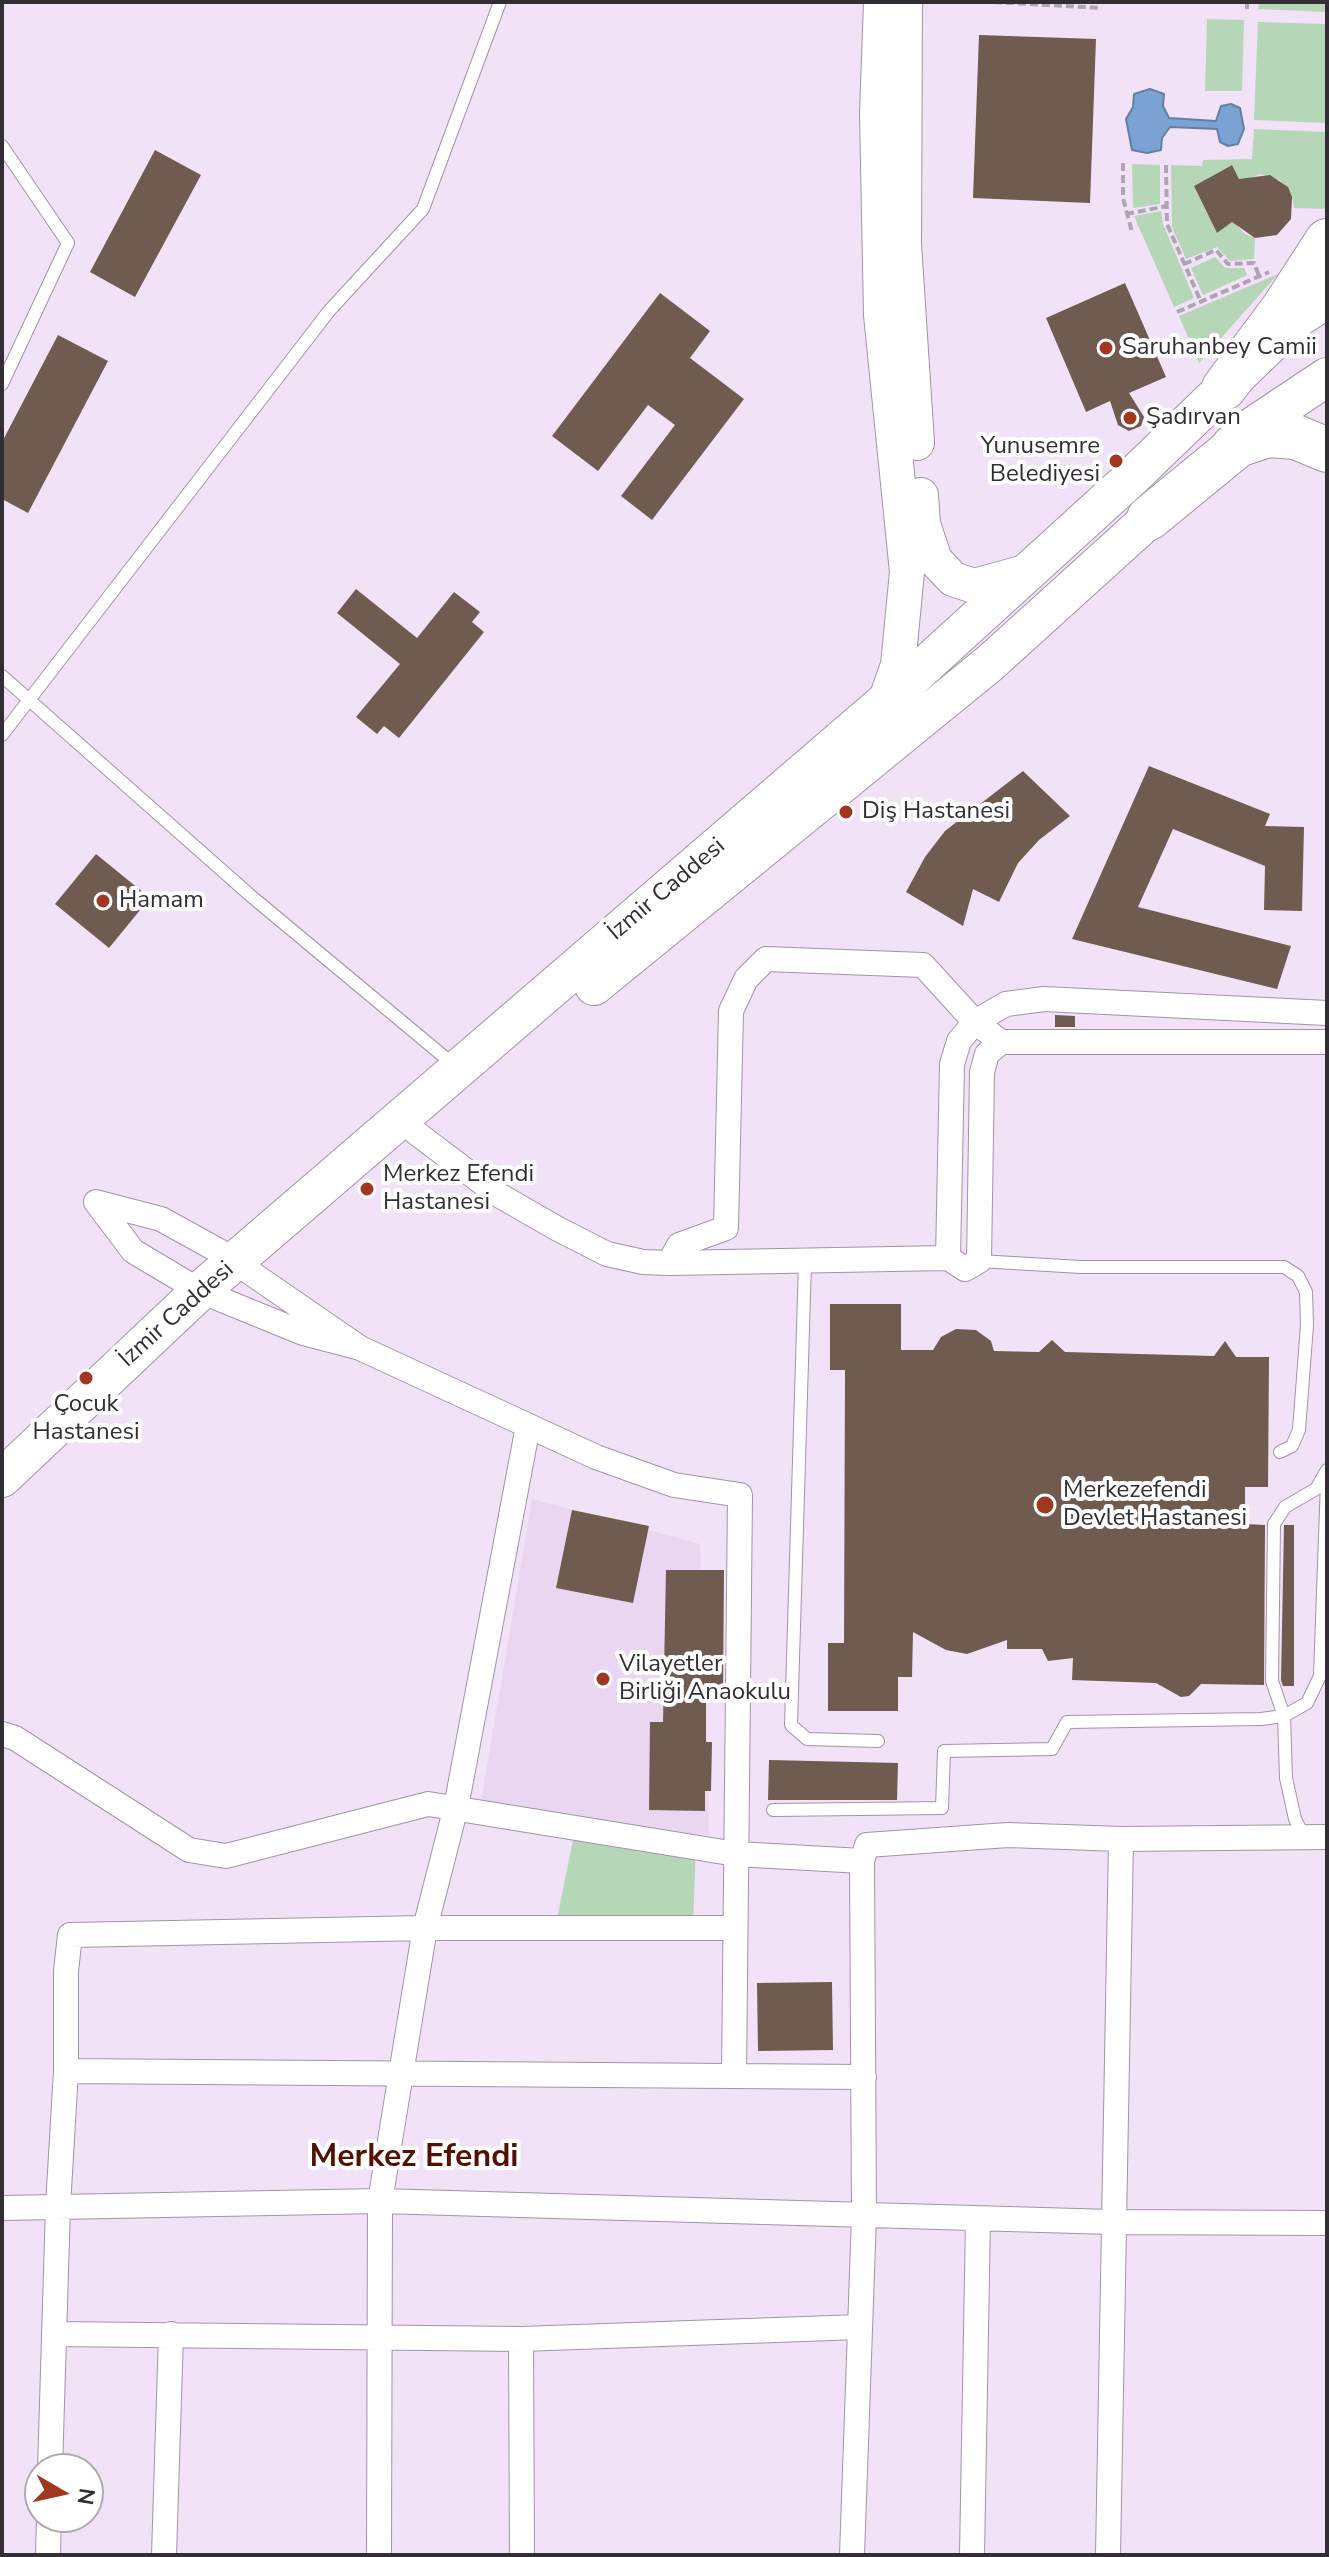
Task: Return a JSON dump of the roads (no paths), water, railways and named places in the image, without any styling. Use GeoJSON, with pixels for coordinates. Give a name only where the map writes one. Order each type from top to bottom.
{"type":"FeatureCollection","features":[{"type":"Feature","properties":{"kind":"highway"},"geometry":{"type":"LineString","coordinates":[[1224,388],[1283,309],[1327,241]]}},
{"type":"Feature","properties":{"kind":"highway"},"geometry":{"type":"LineString","coordinates":[[1149,518],[1238,445],[1268,435],[1296,437],[1327,450]]}},
{"type":"Feature","properties":{"kind":"main road","name":"İzmir Caddesi"},"geometry":{"type":"LineString","coordinates":[[408,1124],[457,1067],[885,702],[1296,319],[1327,299]]}},
{"type":"Feature","properties":{"kind":"main road","name":"İzmir Caddesi"},"geometry":{"type":"LineString","coordinates":[[2,1478],[209,1294],[408,1124],[990,663],[1252,427],[1327,377]]}},
{"type":"Feature","properties":{"kind":"main road","name":"İzmir Caddesi"},"geometry":{"type":"LineString","coordinates":[[2,1509],[209,1294]]}},
{"type":"Feature","properties":{"kind":"street"},"geometry":{"type":"LineString","coordinates":[[881,2],[877,113],[881,315],[907,572],[898,665],[885,702]]}},
{"type":"Feature","properties":{"kind":"street"},"geometry":{"type":"LineString","coordinates":[[905,2],[904,244],[923,524],[935,560],[953,579],[974,586],[1029,571]]}},
{"type":"Feature","properties":{"kind":"street"},"geometry":{"type":"LineString","coordinates":[[669,1263],[679,1245],[726,1228],[731,1011],[746,979],[766,959],[923,965],[975,1022],[1001,1042],[1327,1042]]}},
{"type":"Feature","properties":{"kind":"street"},"geometry":{"type":"LineString","coordinates":[[948,1258],[952,1064],[959,1041],[975,1022],[1006,1004],[1044,999],[1327,1013]]}},
{"type":"Feature","properties":{"kind":"street"},"geometry":{"type":"LineString","coordinates":[[408,1124],[497,1194],[607,1254],[643,1262],[669,1263],[948,1258],[965,1269],[979,1261],[982,1072],[987,1054],[1001,1042]]}},
{"type":"Feature","properties":{"kind":"street"},"geometry":{"type":"LineString","coordinates":[[360,1348],[303,1333],[209,1294],[133,1251],[96,1202],[161,1219],[242,1266],[360,1348],[596,1457],[674,1485],[740,1495],[734,2075]]}},
{"type":"Feature","properties":{"kind":"street"},"geometry":{"type":"LineString","coordinates":[[379,2555],[380,2201],[404,2072],[425,1928],[456,1807],[528,1426]]}},
{"type":"Feature","properties":{"kind":"street"},"geometry":{"type":"LineString","coordinates":[[2,1734],[15,1738],[189,1850],[226,1856],[281,1845],[428,1804],[736,1854],[862,1861]]}},
{"type":"Feature","properties":{"kind":"street"},"geometry":{"type":"LineString","coordinates":[[852,2555],[864,2216],[862,1861],[867,1845],[1008,1835],[1121,1839],[1316,1837]]}},
{"type":"Feature","properties":{"kind":"street"},"geometry":{"type":"LineString","coordinates":[[1108,2555],[1121,1839]]}},
{"type":"Feature","properties":{"kind":"street"},"geometry":{"type":"LineString","coordinates":[[50,2453],[58,2206],[66,2071],[66,1971],[70,1935],[425,1928],[735,1928]]}},
{"type":"Feature","properties":{"kind":"street"},"geometry":{"type":"LineString","coordinates":[[66,2071],[864,2077]]}},
{"type":"Feature","properties":{"kind":"street"},"geometry":{"type":"LineString","coordinates":[[2,2208],[380,2201],[978,2219],[1327,2223]]}},
{"type":"Feature","properties":{"kind":"street"},"geometry":{"type":"LineString","coordinates":[[972,2555],[978,2219]]}},
{"type":"Feature","properties":{"kind":"street"},"geometry":{"type":"LineString","coordinates":[[54,2334],[521,2339],[860,2327]]}},
{"type":"Feature","properties":{"kind":"street"},"geometry":{"type":"LineString","coordinates":[[164,2555],[171,2334]]}},
{"type":"Feature","properties":{"kind":"street"},"geometry":{"type":"LineString","coordinates":[[521,2339],[522,2555]]}},
{"type":"Feature","properties":{"kind":"street"},"geometry":{"type":"LineString","coordinates":[[48,2555],[49,2533]]}},
{"type":"Feature","properties":{"kind":"lane"},"geometry":{"type":"LineString","coordinates":[[2,735],[329,311],[423,209],[500,2]]}},
{"type":"Feature","properties":{"kind":"lane"},"geometry":{"type":"LineString","coordinates":[[2,146],[68,243],[2,384]]}},
{"type":"Feature","properties":{"kind":"lane"},"geometry":{"type":"LineString","coordinates":[[2,676],[251,896],[457,1067]]}},
{"type":"Feature","properties":{"kind":"lane"},"geometry":{"type":"LineString","coordinates":[[979,1261],[1081,1267],[1284,1267],[1298,1276],[1306,1292],[1307,1325],[1299,1430],[1292,1446],[1280,1452]]}},
{"type":"Feature","properties":{"kind":"lane"},"geometry":{"type":"LineString","coordinates":[[805,1262],[791,1725],[807,1739],[878,1741]]}},
{"type":"Feature","properties":{"kind":"lane"},"geometry":{"type":"LineString","coordinates":[[1316,1837],[1295,1819],[1286,1778],[1284,1716],[1272,1681],[1274,1524],[1285,1507],[1316,1489],[1327,1470]]}},
{"type":"Feature","properties":{"kind":"lane"},"geometry":{"type":"LineString","coordinates":[[773,1810],[942,1808],[944,1751],[1052,1749],[1067,1722],[1284,1716],[1307,1703],[1320,1676],[1327,1481]]}},
{"type":"Feature","properties":{"kind":"water"},"geometry":{"type":"Polygon","coordinates":[[[1150,89],[1164,94],[1163,106],[1169,118],[1216,121],[1221,106],[1231,104],[1240,108],[1244,129],[1238,144],[1228,146],[1220,142],[1217,129],[1170,127],[1162,138],[1161,150],[1147,153],[1132,150],[1126,119],[1133,107],[1134,94],[1150,89]]]}},
{"type":"Feature","properties":{"kind":"place","name":"Saruhanbey Camii"},"geometry":{"type":"Point","coordinates":[1106,348]}},
{"type":"Feature","properties":{"kind":"place","name":"Şadırvan"},"geometry":{"type":"Point","coordinates":[1130,418]}},
{"type":"Feature","properties":{"kind":"place","name":"Yunusemre Belediyesi"},"geometry":{"type":"Point","coordinates":[1116,461]}},
{"type":"Feature","properties":{"kind":"place","name":"Diş Hastanesi"},"geometry":{"type":"Point","coordinates":[846,812]}},
{"type":"Feature","properties":{"kind":"place","name":"Hamam"},"geometry":{"type":"Point","coordinates":[103,901]}},
{"type":"Feature","properties":{"kind":"place","name":"Merkez Efendi Hastanesi"},"geometry":{"type":"Point","coordinates":[367,1189]}},
{"type":"Feature","properties":{"kind":"place","name":"Çocuk Hastanesi"},"geometry":{"type":"Point","coordinates":[86,1378]}},
{"type":"Feature","properties":{"kind":"place","name":"Merkezefendi Devlet Hastanesi"},"geometry":{"type":"Point","coordinates":[1045,1505]}},
{"type":"Feature","properties":{"kind":"place","name":"Vilayetler Birliği Anaokulu"},"geometry":{"type":"Point","coordinates":[603,1679]}},
{"type":"Feature","properties":{"kind":"district","name":"Merkez Efendi"},"geometry":{"type":"Point","coordinates":[414,2158]}}]}
